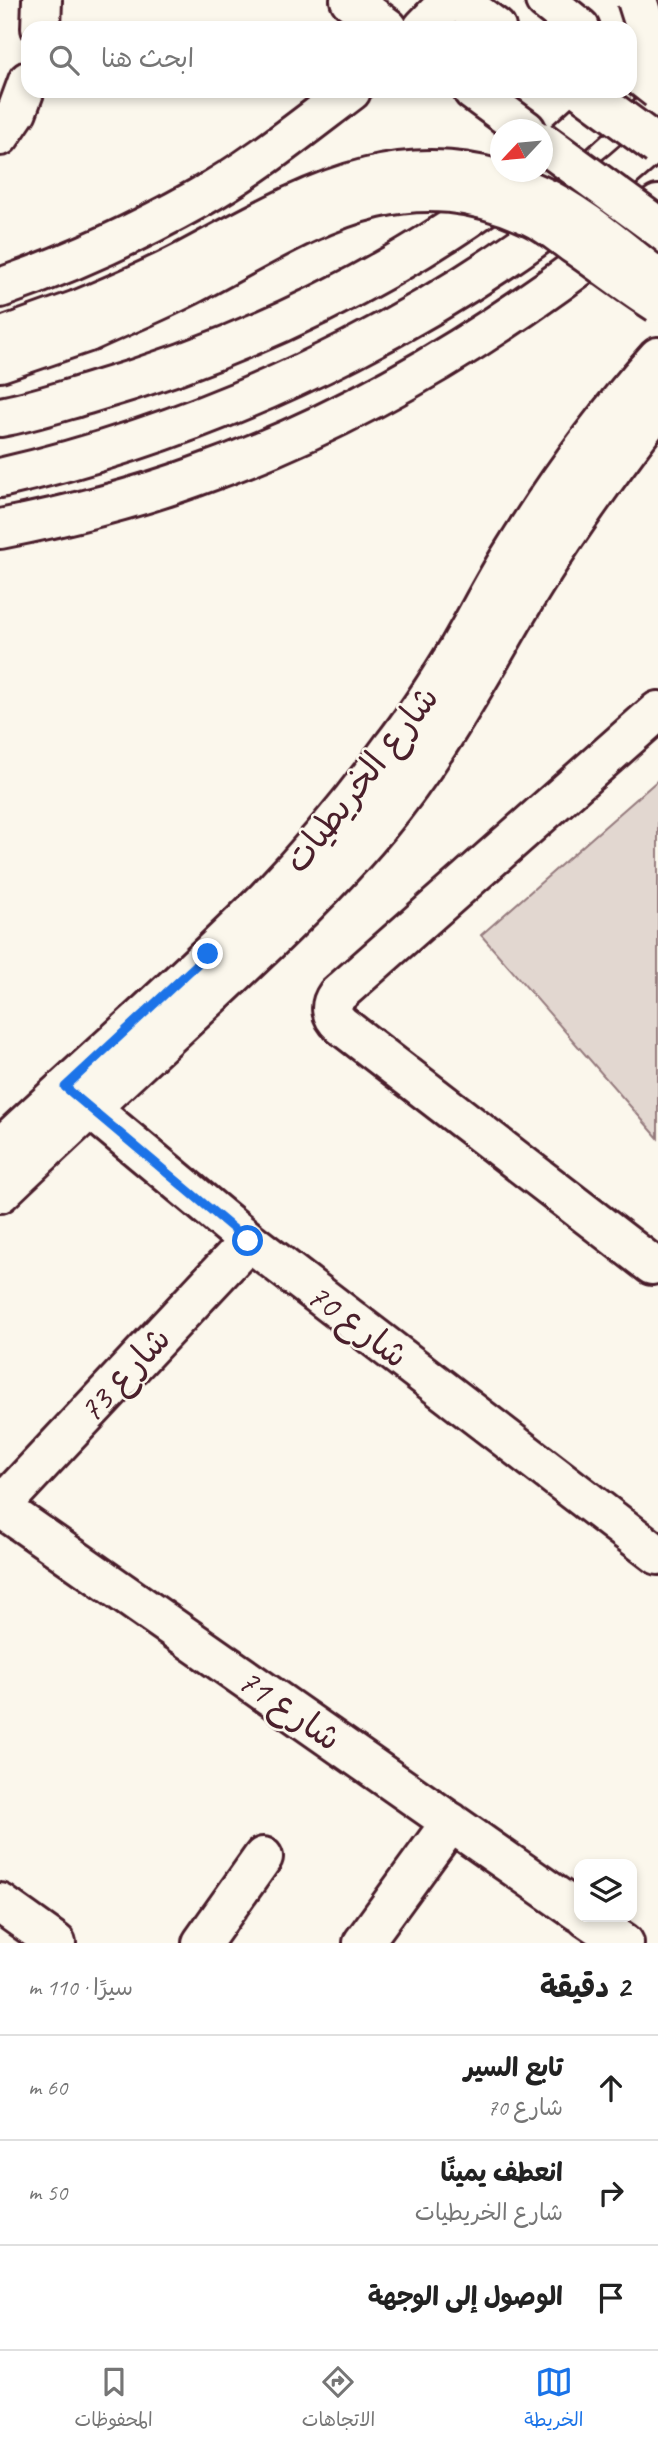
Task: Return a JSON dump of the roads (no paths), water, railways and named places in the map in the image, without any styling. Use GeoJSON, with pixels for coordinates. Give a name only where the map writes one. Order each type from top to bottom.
{"type":"FeatureCollection","features":[{"type":"Feature","properties":{"kind":"main road"},"geometry":{"type":"LineString","coordinates":[[41,21],[42,0]]}},
{"type":"Feature","properties":{"kind":"main road"},"geometry":{"type":"LineString","coordinates":[[429,21],[450,0]]}},
{"type":"Feature","properties":{"kind":"main road"},"geometry":{"type":"LineString","coordinates":[[458,0],[486,21]]}},
{"type":"Feature","properties":{"kind":"main road"},"geometry":{"type":"LineString","coordinates":[[545,0],[571,21]]}},
{"type":"Feature","properties":{"kind":"main road"},"geometry":{"type":"LineString","coordinates":[[637,0],[649,38],[658,55]]}},
{"type":"Feature","properties":{"kind":"main road"},"geometry":{"type":"LineString","coordinates":[[354,3],[378,21]]}},
{"type":"Feature","properties":{"kind":"main road"},"geometry":{"type":"LineString","coordinates":[[637,66],[658,40]]}},
{"type":"Feature","properties":{"kind":"main road"},"geometry":{"type":"LineString","coordinates":[[637,74],[658,90]]}},
{"type":"Feature","properties":{"kind":"main road"},"geometry":{"type":"LineString","coordinates":[[0,136],[17,111],[22,98]]}},
{"type":"Feature","properties":{"kind":"main road"},"geometry":{"type":"LineString","coordinates":[[0,288],[112,243],[201,197],[286,140],[342,98]]}},
{"type":"Feature","properties":{"kind":"main road"},"geometry":{"type":"LineString","coordinates":[[483,98],[511,119]]}},
{"type":"Feature","properties":{"kind":"main road"},"geometry":{"type":"LineString","coordinates":[[593,98],[658,146]]}},
{"type":"Feature","properties":{"kind":"main road"},"geometry":{"type":"LineString","coordinates":[[553,152],[610,98]]}},
{"type":"Feature","properties":{"kind":"main road"},"geometry":{"type":"LineString","coordinates":[[0,478],[107,450],[200,417],[303,373],[386,331],[474,279],[531,241],[581,204],[658,139]]}},
{"type":"Feature","properties":{"kind":"main road"},"geometry":{"type":"LineString","coordinates":[[553,150],[658,227]]}},
{"type":"Feature","properties":{"kind":"main road"},"geometry":{"type":"LineString","coordinates":[[0,362],[83,321],[181,263],[317,193],[372,175],[420,170],[456,172],[508,182],[565,209],[658,279]]}},
{"type":"Feature","properties":{"kind":"main road"},"geometry":{"type":"LineString","coordinates":[[0,417],[130,381],[198,358],[279,323],[353,287],[494,201],[518,182]]}},
{"type":"Feature","properties":{"kind":"main road"},"geometry":{"type":"LineString","coordinates":[[0,338],[83,321],[183,289],[326,214],[373,197],[414,191],[473,196],[534,217],[658,303]]}},
{"type":"Feature","properties":{"kind":"main road"},"geometry":{"type":"LineString","coordinates":[[0,529],[61,517],[196,477],[322,423],[440,360],[523,308],[573,273],[658,205]]}},
{"type":"Feature","properties":{"kind":"main road","name":"شارع الخريطيات"},"geometry":{"type":"LineString","coordinates":[[0,1193],[77,1097],[266,898],[355,796],[426,701],[458,651],[511,556],[545,505],[598,431],[658,356]]}},
{"type":"Feature","properties":{"kind":"main road","name":"شارع الخريطيات"},"geometry":{"type":"LineString","coordinates":[[6,1132],[77,1097],[191,1015],[338,873],[418,775],[454,722],[551,558],[641,451],[658,408]]}},
{"type":"Feature","properties":{"kind":"main road"},"geometry":{"type":"LineString","coordinates":[[652,1265],[341,1025],[333,1014],[332,1007],[337,995],[658,711]]}},
{"type":"Feature","properties":{"kind":"main road","name":"شارع 70"},"geometry":{"type":"LineString","coordinates":[[77,1097],[248,1241],[658,1555]]}},
{"type":"Feature","properties":{"kind":"main road","name":"شارع 73"},"geometry":{"type":"LineString","coordinates":[[0,1507],[248,1241]]}},
{"type":"Feature","properties":{"kind":"main road","name":"شارع 71"},"geometry":{"type":"LineString","coordinates":[[0,1507],[574,1908]]}},
{"type":"Feature","properties":{"kind":"main road"},"geometry":{"type":"LineString","coordinates":[[363,1943],[451,1822]]}},
{"type":"Feature","properties":{"kind":"main road"},"geometry":{"type":"LineString","coordinates":[[202,1943],[263,1857]]}},
{"type":"Feature","properties":{"kind":"main road"},"geometry":{"type":"LineString","coordinates":[[0,1903],[56,1943]]}},
{"type":"Feature","properties":{"kind":"main road"},"geometry":{"type":"LineString","coordinates":[[593,1922],[624,1943]]}}]}
